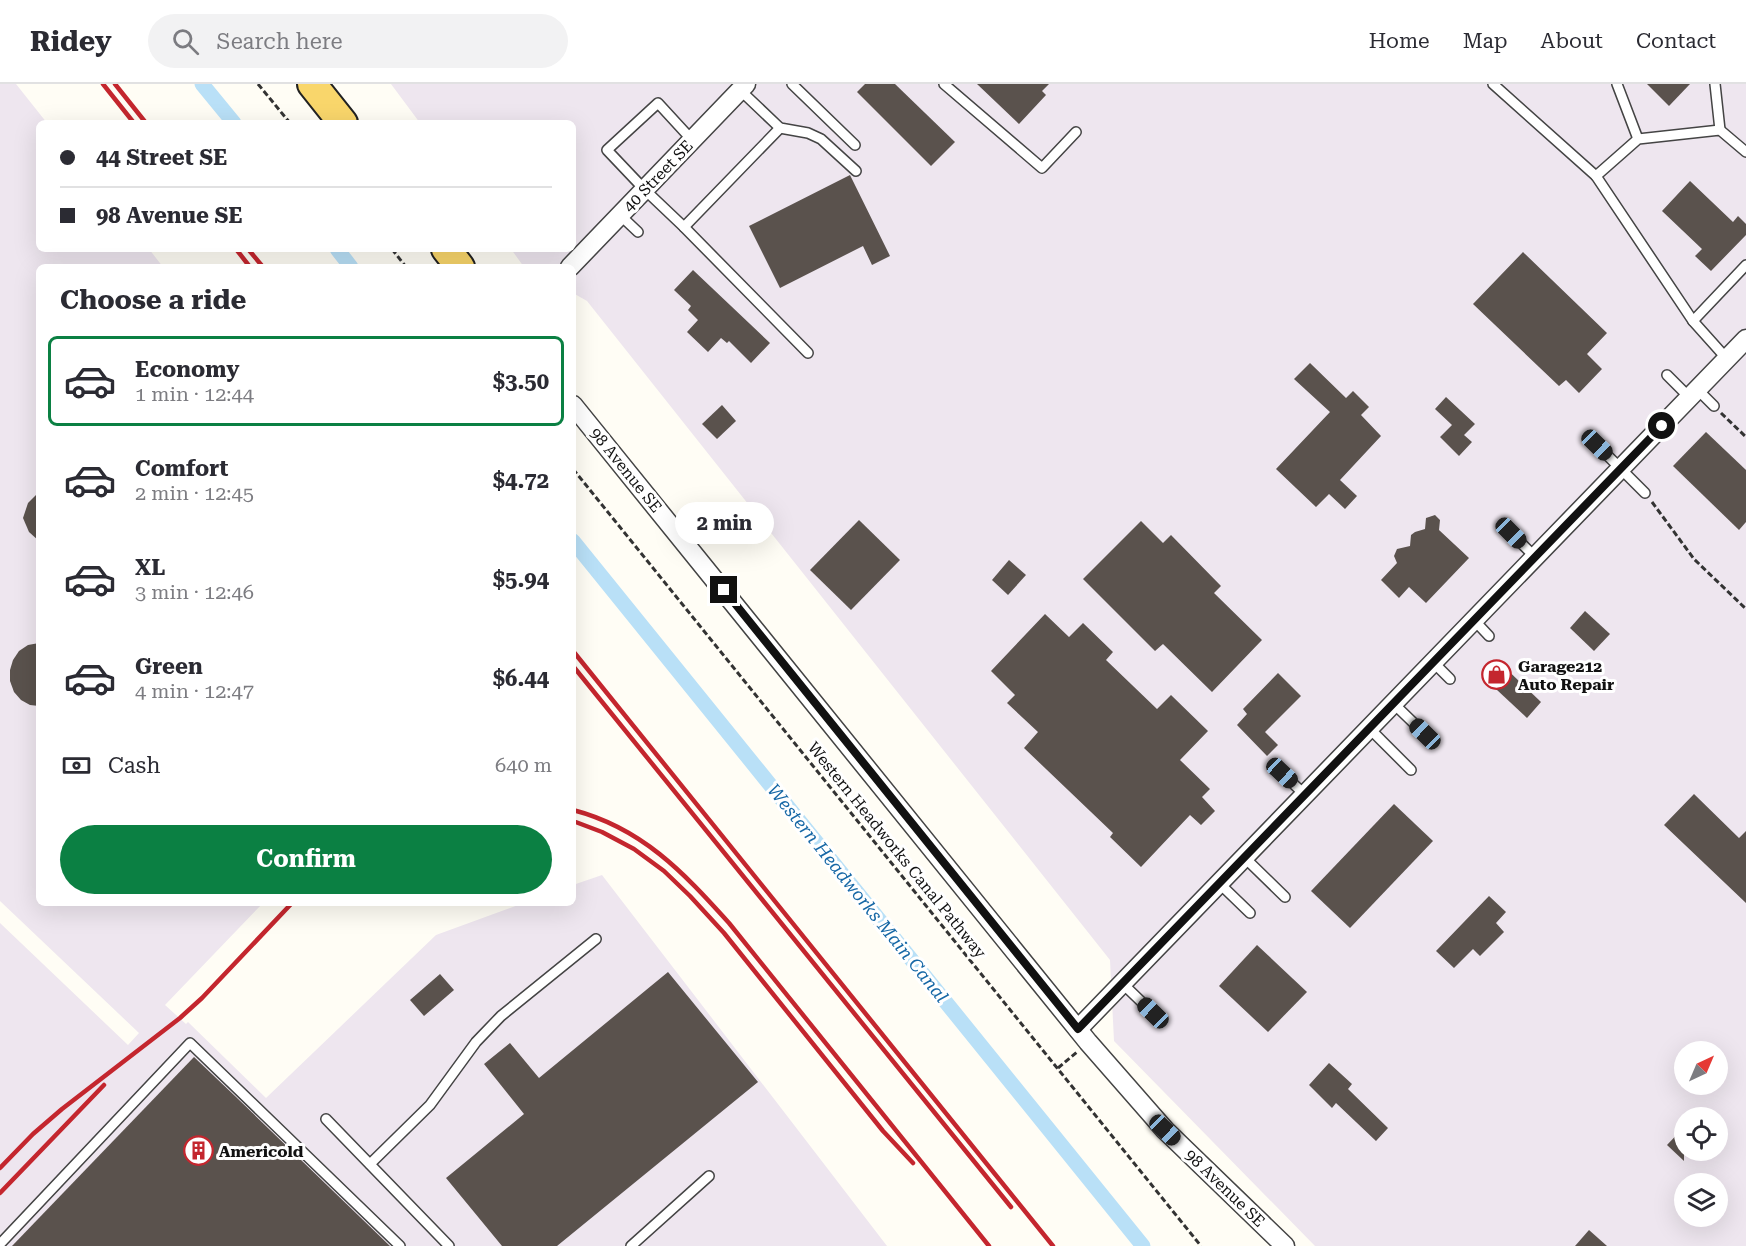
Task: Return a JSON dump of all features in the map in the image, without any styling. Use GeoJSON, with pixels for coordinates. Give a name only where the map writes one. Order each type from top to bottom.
{"type":"FeatureCollection","features":[{"type":"Feature","properties":{"kind":"main road"},"geometry":{"type":"LineString","coordinates":[[312,84],[341,120]]}},
{"type":"Feature","properties":{"kind":"main road"},"geometry":{"type":"LineString","coordinates":[[448,252],[458,264]]}},
{"type":"Feature","properties":{"kind":"street","name":"40 Street SE"},"geometry":{"type":"LineString","coordinates":[[573,264],[692,140],[740,86]]}},
{"type":"Feature","properties":{"kind":"street"},"geometry":{"type":"LineString","coordinates":[[1083,1035],[1122,983],[1746,339]]}},
{"type":"Feature","properties":{"kind":"street","name":"98 Avenue SE"},"geometry":{"type":"LineString","coordinates":[[576,409],[1083,1035],[1165,1130],[1285,1246]]}},
{"type":"Feature","properties":{"kind":"lane"},"geometry":{"type":"LineString","coordinates":[[792,84],[855,145]]}},
{"type":"Feature","properties":{"kind":"lane"},"geometry":{"type":"LineString","coordinates":[[944,84],[1042,168],[1076,132]]}},
{"type":"Feature","properties":{"kind":"lane"},"geometry":{"type":"LineString","coordinates":[[1493,84],[1596,176],[1693,321],[1727,359]]}},
{"type":"Feature","properties":{"kind":"lane"},"geometry":{"type":"LineString","coordinates":[[1617,84],[1638,139]]}},
{"type":"Feature","properties":{"kind":"lane"},"geometry":{"type":"LineString","coordinates":[[1715,84],[1719,130]]}},
{"type":"Feature","properties":{"kind":"lane"},"geometry":{"type":"LineString","coordinates":[[740,86],[780,128],[801,131],[821,139],[856,171]]}},
{"type":"Feature","properties":{"kind":"lane"},"geometry":{"type":"LineString","coordinates":[[692,140],[658,102],[607,150],[808,353]]}},
{"type":"Feature","properties":{"kind":"lane"},"geometry":{"type":"LineString","coordinates":[[684,227],[780,128]]}},
{"type":"Feature","properties":{"kind":"lane"},"geometry":{"type":"LineString","coordinates":[[1596,176],[1638,139],[1719,130],[1746,152]]}},
{"type":"Feature","properties":{"kind":"lane"},"geometry":{"type":"LineString","coordinates":[[620,215],[638,232]]}},
{"type":"Feature","properties":{"kind":"lane"},"geometry":{"type":"LineString","coordinates":[[1693,321],[1746,265]]}},
{"type":"Feature","properties":{"kind":"lane"},"geometry":{"type":"LineString","coordinates":[[1667,375],[1714,406]]}},
{"type":"Feature","properties":{"kind":"lane"},"geometry":{"type":"LineString","coordinates":[[1597,445],[1645,493]]}},
{"type":"Feature","properties":{"kind":"lane"},"geometry":{"type":"LineString","coordinates":[[1511,533],[1535,557]]}},
{"type":"Feature","properties":{"kind":"lane"},"geometry":{"type":"LineString","coordinates":[[1474,620],[1490,636]]}},
{"type":"Feature","properties":{"kind":"lane"},"geometry":{"type":"LineString","coordinates":[[1433,662],[1450,679]]}},
{"type":"Feature","properties":{"kind":"lane"},"geometry":{"type":"LineString","coordinates":[[1393,703],[1425,734]]}},
{"type":"Feature","properties":{"kind":"lane"},"geometry":{"type":"LineString","coordinates":[[1369,728],[1411,770]]}},
{"type":"Feature","properties":{"kind":"lane"},"geometry":{"type":"LineString","coordinates":[[1282,773],[1305,795]]}},
{"type":"Feature","properties":{"kind":"lane"},"geometry":{"type":"LineString","coordinates":[[1244,857],[1285,897]]}},
{"type":"Feature","properties":{"kind":"lane"},"geometry":{"type":"LineString","coordinates":[[1219,883],[1250,913]]}},
{"type":"Feature","properties":{"kind":"lane"},"geometry":{"type":"LineString","coordinates":[[370,1164],[430,1105],[476,1042],[501,1016],[596,939]]}},
{"type":"Feature","properties":{"kind":"lane"},"geometry":{"type":"LineString","coordinates":[[1122,983],[1153,1013]]}},
{"type":"Feature","properties":{"kind":"lane"},"geometry":{"type":"LineString","coordinates":[[0,1244],[190,1043],[400,1246]]}},
{"type":"Feature","properties":{"kind":"lane"},"geometry":{"type":"LineString","coordinates":[[326,1119],[449,1246]]}},
{"type":"Feature","properties":{"kind":"lane"},"geometry":{"type":"LineString","coordinates":[[631,1246],[709,1176]]}},
{"type":"Feature","properties":{"kind":"path"},"geometry":{"type":"LineString","coordinates":[[258,84],[288,120]]}},
{"type":"Feature","properties":{"kind":"path"},"geometry":{"type":"LineString","coordinates":[[394,252],[404,264]]}},
{"type":"Feature","properties":{"kind":"path"},"geometry":{"type":"LineString","coordinates":[[1714,406],[1746,437]]}},
{"type":"Feature","properties":{"kind":"path","name":"Western Headworks Canal Pathway"},"geometry":{"type":"LineString","coordinates":[[576,473],[1201,1246]]}},
{"type":"Feature","properties":{"kind":"path"},"geometry":{"type":"LineString","coordinates":[[1645,493],[1694,559],[1746,609]]}},
{"type":"Feature","properties":{"kind":"path"},"geometry":{"type":"LineString","coordinates":[[1058,1068],[1083,1035]]}},
{"type":"Feature","properties":{"kind":"shaded area"},"geometry":{"type":"Polygon","coordinates":[[[0,84],[16,84],[45,120],[36,120],[36,252],[151,252],[161,264],[36,264],[36,906],[260,906],[165,1005],[186,1024],[188,1022],[266,1098],[436,935],[516,906],[576,906],[576,884],[602,875],[887,1246],[0,1246],[0,923],[128,1045],[139,1033],[0,901],[0,84]]]}},
{"type":"Feature","properties":{"kind":"shaded area"},"geometry":{"type":"Polygon","coordinates":[[[391,84],[1746,84],[1746,1246],[1315,1246],[1114,1041],[1110,960],[587,301],[576,295],[576,264],[522,264],[513,252],[576,252],[576,120],[418,120],[391,84]]]}},
{"type":"Feature","properties":{"kind":"building"},"geometry":{"type":"Polygon","coordinates":[[[865,84],[895,84],[955,142],[931,166],[857,92],[865,84]]]}},
{"type":"Feature","properties":{"kind":"building"},"geometry":{"type":"Polygon","coordinates":[[[977,84],[1049,84],[1042,91],[1046,95],[1019,124],[977,84]]]}},
{"type":"Feature","properties":{"kind":"building"},"geometry":{"type":"Polygon","coordinates":[[[1647,84],[1690,84],[1669,106],[1647,84]]]}},
{"type":"Feature","properties":{"kind":"building"},"geometry":{"type":"Polygon","coordinates":[[[850,175],[890,256],[872,265],[863,246],[780,288],[749,226],[850,175]]]}},
{"type":"Feature","properties":{"kind":"building"},"geometry":{"type":"Polygon","coordinates":[[[1690,181],[1733,222],[1738,216],[1746,224],[1746,235],[1711,271],[1695,256],[1702,249],[1662,211],[1690,181]]]}},
{"type":"Feature","properties":{"kind":"building"},"geometry":{"type":"Polygon","coordinates":[[[1523,252],[1607,333],[1587,354],[1602,369],[1579,393],[1566,380],[1559,386],[1473,304],[1523,252]]]}},
{"type":"Feature","properties":{"kind":"building"},"geometry":{"type":"Polygon","coordinates":[[[693,270],[770,343],[751,363],[729,341],[727,343],[721,338],[708,352],[687,332],[698,320],[688,310],[691,306],[674,290],[693,270]]]}},
{"type":"Feature","properties":{"kind":"building"},"geometry":{"type":"Polygon","coordinates":[[[1310,363],[1346,398],[1353,391],[1369,407],[1361,415],[1381,436],[1340,480],[1357,496],[1345,509],[1329,494],[1316,507],[1276,469],[1330,412],[1294,379],[1310,363]]]}},
{"type":"Feature","properties":{"kind":"building"},"geometry":{"type":"Polygon","coordinates":[[[1446,397],[1475,424],[1464,435],[1472,442],[1459,456],[1440,437],[1452,425],[1435,409],[1446,397]]]}},
{"type":"Feature","properties":{"kind":"building"},"geometry":{"type":"Polygon","coordinates":[[[722,405],[736,421],[717,439],[702,424],[722,405]]]}},
{"type":"Feature","properties":{"kind":"building"},"geometry":{"type":"Polygon","coordinates":[[[1706,432],[1746,470],[1746,522],[1739,530],[1673,466],[1706,432]]]}},
{"type":"Feature","properties":{"kind":"building"},"geometry":{"type":"Polygon","coordinates":[[[36,495],[36,538],[29,532],[23,518],[28,503],[36,495]]]}},
{"type":"Feature","properties":{"kind":"building"},"geometry":{"type":"Polygon","coordinates":[[[1435,515],[1440,520],[1439,530],[1469,558],[1426,603],[1409,587],[1399,598],[1381,580],[1397,563],[1394,556],[1397,549],[1410,546],[1411,535],[1425,529],[1426,518],[1435,515]]]}},
{"type":"Feature","properties":{"kind":"building"},"geometry":{"type":"Polygon","coordinates":[[[859,520],[900,560],[851,610],[810,570],[859,520]]]}},
{"type":"Feature","properties":{"kind":"building"},"geometry":{"type":"Polygon","coordinates":[[[1141,521],[1163,543],[1171,535],[1221,586],[1214,593],[1262,640],[1212,692],[1163,644],[1155,651],[1083,579],[1141,521]]]}},
{"type":"Feature","properties":{"kind":"building"},"geometry":{"type":"Polygon","coordinates":[[[1009,560],[1026,575],[1008,595],[992,580],[1009,560]]]}},
{"type":"Feature","properties":{"kind":"building"},"geometry":{"type":"Polygon","coordinates":[[[1585,611],[1610,634],[1594,651],[1570,628],[1585,611]]]}},
{"type":"Feature","properties":{"kind":"building"},"geometry":{"type":"Polygon","coordinates":[[[1045,614],[1069,637],[1083,623],[1113,652],[1106,660],[1157,709],[1171,695],[1208,731],[1180,760],[1210,789],[1202,797],[1215,811],[1201,825],[1190,815],[1141,867],[1110,837],[1113,833],[1024,748],[1038,732],[1007,703],[1015,695],[991,671],[1045,614]]]}},
{"type":"Feature","properties":{"kind":"building"},"geometry":{"type":"Polygon","coordinates":[[[36,644],[36,706],[21,700],[14,692],[10,681],[13,660],[19,651],[28,645],[36,644]]]}},
{"type":"Feature","properties":{"kind":"building"},"geometry":{"type":"Polygon","coordinates":[[[1497,660],[1541,702],[1527,718],[1482,676],[1497,660]]]}},
{"type":"Feature","properties":{"kind":"building"},"geometry":{"type":"Polygon","coordinates":[[[1278,673],[1301,696],[1265,732],[1278,745],[1267,756],[1237,725],[1247,714],[1243,709],[1278,673]]]}},
{"type":"Feature","properties":{"kind":"building"},"geometry":{"type":"Polygon","coordinates":[[[1694,794],[1739,838],[1746,831],[1746,903],[1664,825],[1694,794]]]}},
{"type":"Feature","properties":{"kind":"building"},"geometry":{"type":"Polygon","coordinates":[[[1394,804],[1433,841],[1350,928],[1311,891],[1394,804]]]}},
{"type":"Feature","properties":{"kind":"building"},"geometry":{"type":"Polygon","coordinates":[[[1489,896],[1506,912],[1496,923],[1504,932],[1480,956],[1473,949],[1454,968],[1436,951],[1489,896]]]}},
{"type":"Feature","properties":{"kind":"building"},"geometry":{"type":"Polygon","coordinates":[[[1257,945],[1307,992],[1268,1032],[1219,986],[1257,945]]]}},
{"type":"Feature","properties":{"kind":"building"},"geometry":{"type":"Polygon","coordinates":[[[668,972],[758,1082],[557,1246],[502,1246],[446,1178],[524,1114],[484,1064],[510,1043],[539,1078],[668,972]]]}},
{"type":"Feature","properties":{"kind":"building"},"geometry":{"type":"Polygon","coordinates":[[[440,974],[454,990],[424,1016],[410,1000],[440,974]]]}},
{"type":"Feature","properties":{"kind":"building","name":"Americold"},"geometry":{"type":"Polygon","coordinates":[[[194,1057],[235,1096],[390,1246],[12,1246],[194,1057]]]}},
{"type":"Feature","properties":{"kind":"building"},"geometry":{"type":"Polygon","coordinates":[[[1329,1063],[1352,1084],[1348,1089],[1388,1128],[1376,1141],[1336,1103],[1332,1108],[1309,1085],[1329,1063]]]}},
{"type":"Feature","properties":{"kind":"building"},"geometry":{"type":"Polygon","coordinates":[[[1674,1138],[1674,1152],[1667,1145],[1674,1138]]]}},
{"type":"Feature","properties":{"kind":"building"},"geometry":{"type":"Polygon","coordinates":[[[1589,1230],[1607,1246],[1575,1246],[1589,1230]]]}},
{"type":"Feature","properties":{"kind":"waterway","name":"Western Headworks Main Canal"},"geometry":{"type":"LineString","coordinates":[[202,84],[232,120]]}},
{"type":"Feature","properties":{"kind":"waterway","name":"Western Headworks Main Canal"},"geometry":{"type":"LineString","coordinates":[[339,252],[349,264]]}},
{"type":"Feature","properties":{"kind":"waterway","name":"Western Headworks Main Canal"},"geometry":{"type":"LineString","coordinates":[[576,545],[1143,1246]]}},
{"type":"Feature","properties":{"kind":"railway"},"geometry":{"type":"LineString","coordinates":[[103,84],[132,120]]}},
{"type":"Feature","properties":{"kind":"railway"},"geometry":{"type":"LineString","coordinates":[[115,84],[144,120]]}},
{"type":"Feature","properties":{"kind":"railway"},"geometry":{"type":"LineString","coordinates":[[238,252],[248,264]]}},
{"type":"Feature","properties":{"kind":"railway"},"geometry":{"type":"LineString","coordinates":[[250,252],[260,264]]}},
{"type":"Feature","properties":{"kind":"railway"},"geometry":{"type":"LineString","coordinates":[[576,655],[1053,1246]]}},
{"type":"Feature","properties":{"kind":"railway"},"geometry":{"type":"LineString","coordinates":[[576,670],[1011,1207]]}},
{"type":"Feature","properties":{"kind":"railway"},"geometry":{"type":"LineString","coordinates":[[576,811],[598,818],[641,840],[695,886],[729,923],[989,1246]]}},
{"type":"Feature","properties":{"kind":"railway"},"geometry":{"type":"LineString","coordinates":[[576,822],[602,832],[634,849],[664,871],[690,896],[724,933],[883,1131],[913,1163]]}},
{"type":"Feature","properties":{"kind":"railway"},"geometry":{"type":"LineString","coordinates":[[0,1168],[33,1134],[62,1109],[180,1018],[289,906]]}},
{"type":"Feature","properties":{"kind":"railway"},"geometry":{"type":"LineString","coordinates":[[0,1193],[104,1085]]}},
{"type":"Feature","properties":{"kind":"place","name":"Garage212 Auto Repair"},"geometry":{"type":"Point","coordinates":[1497,675]}},
{"type":"Feature","properties":{"kind":"place","name":"Americold"},"geometry":{"type":"Point","coordinates":[198,1151]}},
{"type":"Feature","properties":{"kind":"route"},"geometry":{"type":"LineString","coordinates":[[724,590],[1078,1029],[1662,426]]}}]}
